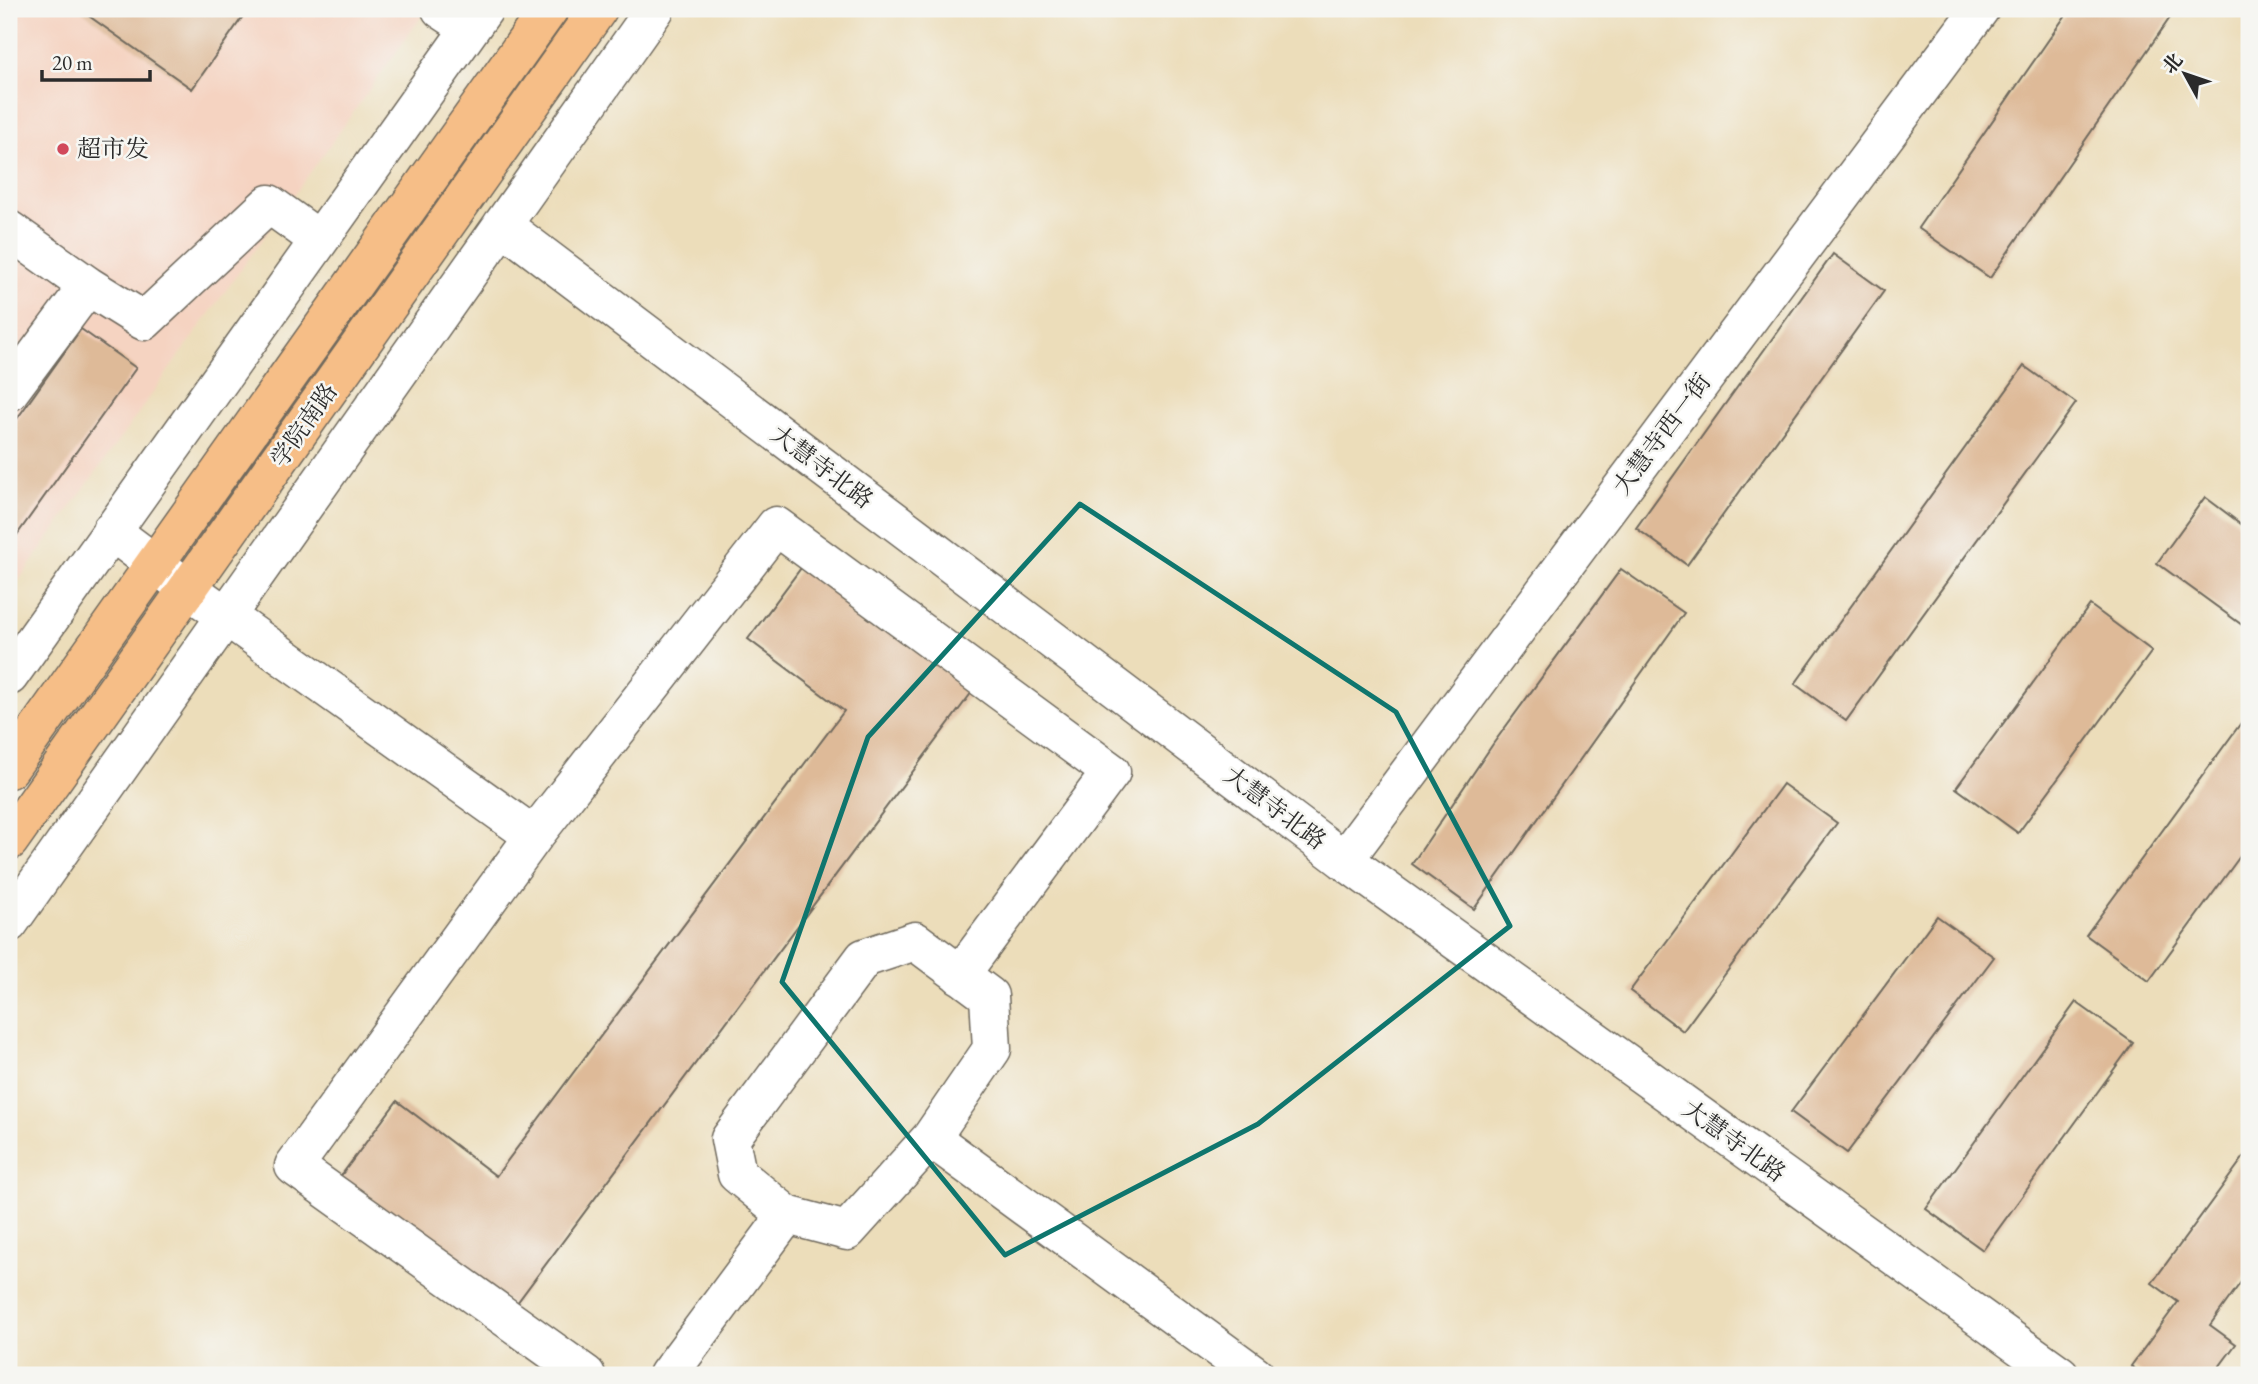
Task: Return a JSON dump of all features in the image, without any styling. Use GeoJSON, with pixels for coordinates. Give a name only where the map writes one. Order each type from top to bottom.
{"type":"FeatureCollection","features":[{"type":"Feature","properties":{"kind":"main road","name":"学院南路"},"geometry":{"type":"LineString","coordinates":[[9,769],[549,9]]}},
{"type":"Feature","properties":{"kind":"main road","name":"学院南路"},"geometry":{"type":"LineString","coordinates":[[9,841],[598,9]]}},
{"type":"Feature","properties":{"kind":"street"},"geometry":{"type":"LineString","coordinates":[[9,923],[655,9]]}},
{"type":"Feature","properties":{"kind":"street","name":"大慧寺西一街"},"geometry":{"type":"LineString","coordinates":[[1344,860],[1980,9]]}},
{"type":"Feature","properties":{"kind":"street"},"geometry":{"type":"LineString","coordinates":[[9,676],[319,240],[465,15]]}},
{"type":"Feature","properties":{"kind":"street"},"geometry":{"type":"LineString","coordinates":[[9,230],[88,286],[144,321],[269,204],[319,240]]}},
{"type":"Feature","properties":{"kind":"street","name":"大慧寺北路"},"geometry":{"type":"LineString","coordinates":[[502,225],[1344,860],[2060,1375]]}},
{"type":"Feature","properties":{"kind":"street"},"geometry":{"type":"LineString","coordinates":[[9,391],[88,286]]}},
{"type":"Feature","properties":{"kind":"street"},"geometry":{"type":"LineString","coordinates":[[586,1375],[295,1166],[534,836],[776,526],[1111,772],[960,975]]}},
{"type":"Feature","properties":{"kind":"street"},"geometry":{"type":"LineString","coordinates":[[111,531],[534,836]]}},
{"type":"Feature","properties":{"kind":"street"},"geometry":{"type":"LineString","coordinates":[[915,941],[989,996],[992,1049],[931,1138],[847,1231],[788,1215],[737,1174],[730,1139],[864,958],[915,941]]}},
{"type":"Feature","properties":{"kind":"street"},"geometry":{"type":"LineString","coordinates":[[931,1138],[1255,1375]]}},
{"type":"Feature","properties":{"kind":"street"},"geometry":{"type":"LineString","coordinates":[[668,1375],[788,1215]]}},
{"type":"Feature","properties":{"kind":"highlighted area"},"geometry":{"type":"Polygon","coordinates":[[[1080,504],[1396,712],[1510,926],[1258,1124],[1005,1255],[782,982],[868,737],[1080,504]]]}},
{"type":"Feature","properties":{"kind":"shaded area"},"geometry":{"type":"Polygon","coordinates":[[[9,9],[427,9],[9,594],[9,9]]]}},
{"type":"Feature","properties":{"kind":"building"},"geometry":{"type":"Polygon","coordinates":[[[79,9],[248,9],[192,89],[79,9]]]}},
{"type":"Feature","properties":{"kind":"building"},"geometry":{"type":"Polygon","coordinates":[[[2070,9],[2176,9],[1990,278],[1918,228],[2070,9]]]}},
{"type":"Feature","properties":{"kind":"building"},"geometry":{"type":"Polygon","coordinates":[[[1833,254],[1884,291],[1687,565],[1636,528],[1833,254]]]}},
{"type":"Feature","properties":{"kind":"building"},"geometry":{"type":"Polygon","coordinates":[[[81,329],[136,368],[9,546],[9,430],[81,329]]]}},
{"type":"Feature","properties":{"kind":"building"},"geometry":{"type":"Polygon","coordinates":[[[2024,366],[2076,403],[1846,721],[1795,684],[2024,366]]]}},
{"type":"Feature","properties":{"kind":"building"},"geometry":{"type":"Polygon","coordinates":[[[2205,497],[2249,530],[2249,630],[2157,563],[2205,497]]]}},
{"type":"Feature","properties":{"kind":"building"},"geometry":{"type":"Polygon","coordinates":[[[804,564],[972,692],[514,1307],[340,1177],[397,1101],[496,1176],[844,711],[748,639],[804,564]]]}},
{"type":"Feature","properties":{"kind":"building"},"geometry":{"type":"Polygon","coordinates":[[[1621,569],[1684,613],[1474,909],[1412,864],[1493,744],[1621,569]]]}},
{"type":"Feature","properties":{"kind":"building"},"geometry":{"type":"Polygon","coordinates":[[[2090,605],[2152,651],[2018,833],[1956,788],[2090,605]]]}},
{"type":"Feature","properties":{"kind":"building"},"geometry":{"type":"Polygon","coordinates":[[[2249,712],[2249,844],[2149,981],[2086,935],[2249,712]]]}},
{"type":"Feature","properties":{"kind":"building"},"geometry":{"type":"Polygon","coordinates":[[[1783,784],[1837,823],[1683,1031],[1630,991],[1783,784]]]}},
{"type":"Feature","properties":{"kind":"building"},"geometry":{"type":"Polygon","coordinates":[[[1937,916],[1994,957],[1847,1153],[1791,1112],[1937,916]]]}},
{"type":"Feature","properties":{"kind":"building"},"geometry":{"type":"Polygon","coordinates":[[[2076,1002],[2133,1043],[1983,1250],[1926,1209],[2076,1002]]]}},
{"type":"Feature","properties":{"kind":"building"},"geometry":{"type":"Polygon","coordinates":[[[2249,1150],[2249,1271],[2210,1325],[2236,1344],[2213,1375],[2143,1375],[2131,1366],[2178,1302],[2152,1283],[2249,1150]]]}},
{"type":"Feature","properties":{"kind":"place","name":"超市发"},"geometry":{"type":"Point","coordinates":[63,149]}}]}
